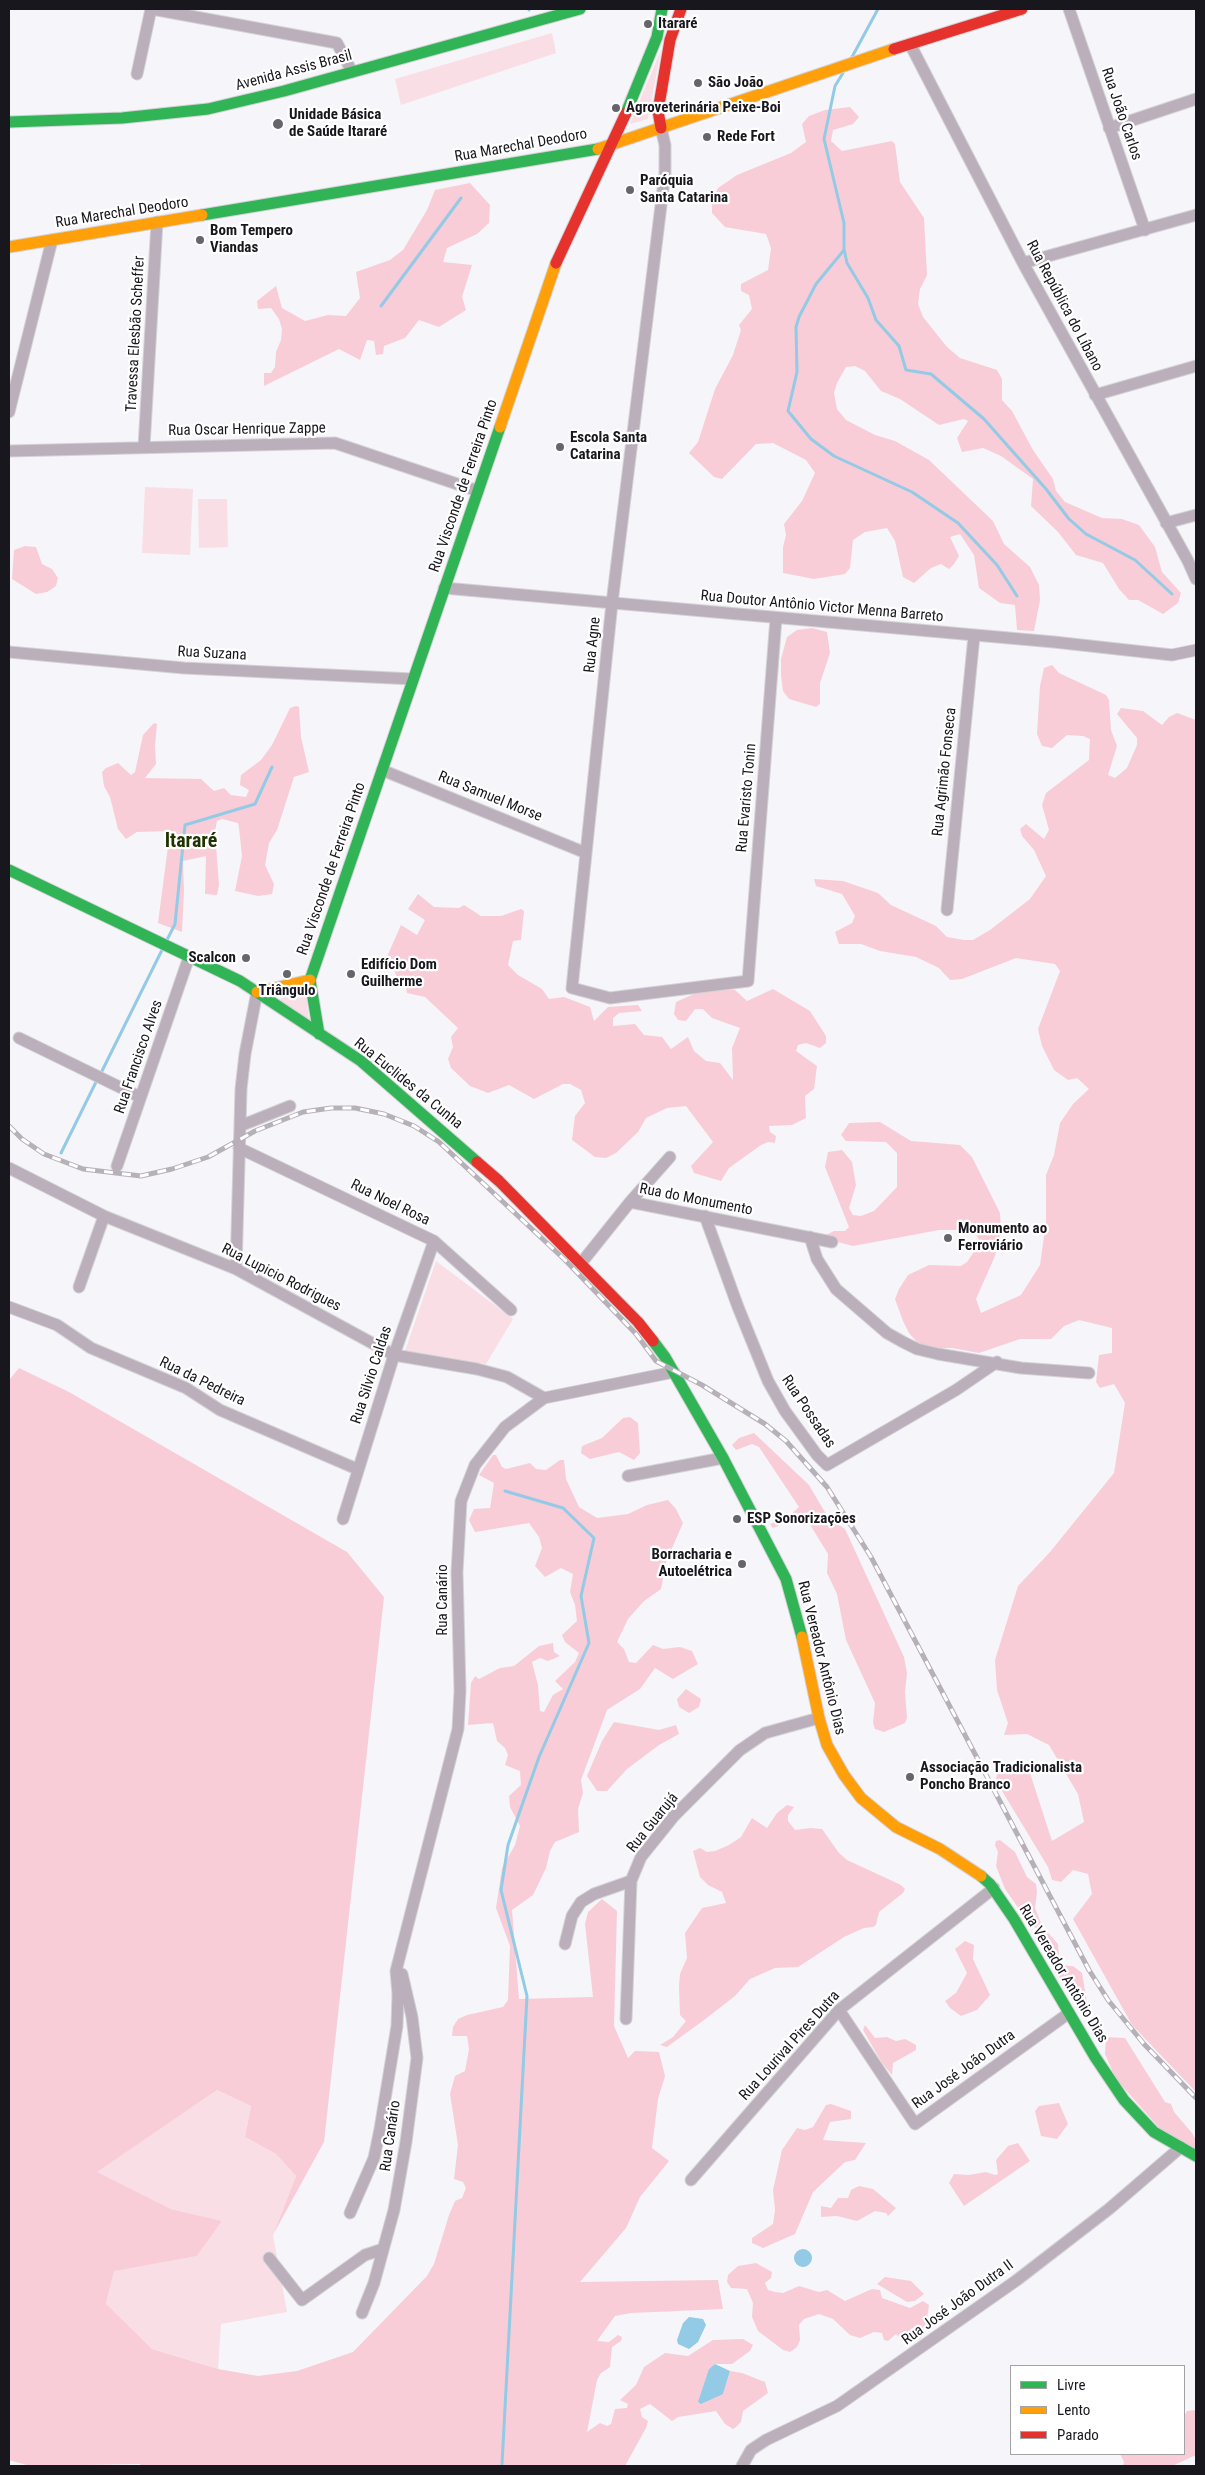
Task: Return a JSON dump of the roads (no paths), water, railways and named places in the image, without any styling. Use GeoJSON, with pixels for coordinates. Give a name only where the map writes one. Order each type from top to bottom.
{"type":"FeatureCollection","features":[{"type":"Feature","properties":{"kind":"street"},"geometry":{"type":"LineString","coordinates":[[137,74],[152,9],[337,43],[352,72]]}},
{"type":"Feature","properties":{"kind":"street","name":"Avenida Assis Brasil"},"geometry":{"type":"LineString","coordinates":[[9,122],[122,118],[208,109],[352,72],[580,9]]}},
{"type":"Feature","properties":{"kind":"street","name":"Rua Visconde de Ferreira Pinto"},"geometry":{"type":"LineString","coordinates":[[319,1034],[310,980],[560,253],[612,145],[657,37],[662,9]]}},
{"type":"Feature","properties":{"kind":"street"},"geometry":{"type":"LineString","coordinates":[[661,128],[658,110],[670,40],[681,9]]}},
{"type":"Feature","properties":{"kind":"street","name":"Rua Marechal Deodoro"},"geometry":{"type":"LineString","coordinates":[[9,247],[612,145],[910,44],[1022,9]]}},
{"type":"Feature","properties":{"kind":"street","name":"Rua João Carlos"},"geometry":{"type":"LineString","coordinates":[[1069,9],[1145,230]]}},
{"type":"Feature","properties":{"kind":"street","name":"Rua República do Líbano"},"geometry":{"type":"LineString","coordinates":[[910,44],[1023,263],[1196,579]]}},
{"type":"Feature","properties":{"kind":"street"},"geometry":{"type":"LineString","coordinates":[[1110,128],[1196,99]]}},
{"type":"Feature","properties":{"kind":"street","name":"Rua Agne"},"geometry":{"type":"LineString","coordinates":[[661,128],[665,145],[665,173],[612,603],[572,988],[610,998],[748,981]]}},
{"type":"Feature","properties":{"kind":"street"},"geometry":{"type":"LineString","coordinates":[[1023,263],[1196,215]]}},
{"type":"Feature","properties":{"kind":"street","name":"Travessa Elesbão Scheffer"},"geometry":{"type":"LineString","coordinates":[[144,447],[157,222]]}},
{"type":"Feature","properties":{"kind":"street"},"geometry":{"type":"LineString","coordinates":[[9,412],[52,240]]}},
{"type":"Feature","properties":{"kind":"street"},"geometry":{"type":"LineString","coordinates":[[1095,395],[1196,366]]}},
{"type":"Feature","properties":{"kind":"street","name":"Rua Oscar Henrique Zappe"},"geometry":{"type":"LineString","coordinates":[[9,450],[335,443],[478,491]]}},
{"type":"Feature","properties":{"kind":"street"},"geometry":{"type":"LineString","coordinates":[[1166,522],[1196,515]]}},
{"type":"Feature","properties":{"kind":"street","name":"Rua Doutor Antônio Victor Menna Barreto"},"geometry":{"type":"LineString","coordinates":[[444,588],[1172,655],[1196,650]]}},
{"type":"Feature","properties":{"kind":"street","name":"Rua Evaristo Tonin"},"geometry":{"type":"LineString","coordinates":[[748,981],[776,618]]}},
{"type":"Feature","properties":{"kind":"street","name":"Rua Agrimão Fonseca"},"geometry":{"type":"LineString","coordinates":[[947,910],[974,636]]}},
{"type":"Feature","properties":{"kind":"street","name":"Rua Suzana"},"geometry":{"type":"LineString","coordinates":[[9,652],[184,668],[413,678]]}},
{"type":"Feature","properties":{"kind":"street","name":"Rua Samuel Morse"},"geometry":{"type":"LineString","coordinates":[[382,770],[586,853]]}},
{"type":"Feature","properties":{"kind":"street","name":"Rua Euclides da Cunha"},"geometry":{"type":"LineString","coordinates":[[9,870],[240,981],[361,1061],[473,1158],[582,1262],[638,1322],[674,1372]]}},
{"type":"Feature","properties":{"kind":"street","name":"Rua Francisco Alves"},"geometry":{"type":"LineString","coordinates":[[116,1166],[189,957]]}},
{"type":"Feature","properties":{"kind":"street","name":"Rua Visconde de Ferreira Pinto"},"geometry":{"type":"LineString","coordinates":[[257,992],[310,980]]}},
{"type":"Feature","properties":{"kind":"street"},"geometry":{"type":"LineString","coordinates":[[236,1269],[239,1148],[245,1054],[257,992]]}},
{"type":"Feature","properties":{"kind":"street"},"geometry":{"type":"LineString","coordinates":[[18,1038],[140,1096]]}},
{"type":"Feature","properties":{"kind":"street"},"geometry":{"type":"LineString","coordinates":[[240,1126],[290,1106]]}},
{"type":"Feature","properties":{"kind":"street","name":"Rua Noel Rosa"},"geometry":{"type":"LineString","coordinates":[[239,1148],[434,1241],[511,1310]]}},
{"type":"Feature","properties":{"kind":"street"},"geometry":{"type":"LineString","coordinates":[[630,1202],[670,1157]]}},
{"type":"Feature","properties":{"kind":"street","name":"Rua Lupicio Rodrigues"},"geometry":{"type":"LineString","coordinates":[[9,1168],[104,1216],[236,1269],[394,1356],[477,1369],[507,1377],[544,1398]]}},
{"type":"Feature","properties":{"kind":"street","name":"Rua do Monumento"},"geometry":{"type":"LineString","coordinates":[[582,1262],[630,1202],[832,1242]]}},
{"type":"Feature","properties":{"kind":"street"},"geometry":{"type":"LineString","coordinates":[[79,1287],[104,1216]]}},
{"type":"Feature","properties":{"kind":"street","name":"Rua Possadas"},"geometry":{"type":"LineString","coordinates":[[706,1216],[738,1307],[768,1381],[785,1411],[826,1465],[956,1390],[998,1362]]}},
{"type":"Feature","properties":{"kind":"street"},"geometry":{"type":"LineString","coordinates":[[810,1237],[817,1259],[836,1289],[887,1333],[917,1349],[998,1362],[1021,1368],[1060,1369],[1089,1373]]}},
{"type":"Feature","properties":{"kind":"street","name":"Rua Silvio Caldas"},"geometry":{"type":"LineString","coordinates":[[343,1519],[357,1468],[434,1241]]}},
{"type":"Feature","properties":{"kind":"street","name":"Rua da Pedreira"},"geometry":{"type":"LineString","coordinates":[[9,1307],[57,1326],[91,1348],[186,1388],[220,1410],[357,1468]]}},
{"type":"Feature","properties":{"kind":"street","name":"Rua Canário"},"geometry":{"type":"LineString","coordinates":[[350,2212],[374,2158],[398,2026],[396,1971],[398,1960],[458,1729],[460,1691],[457,1572],[461,1502],[475,1465],[505,1427],[544,1398],[674,1372]]}},
{"type":"Feature","properties":{"kind":"street","name":"Rua Vereador Antônio Dias"},"geometry":{"type":"LineString","coordinates":[[674,1372],[724,1458],[786,1580],[802,1636],[819,1718],[827,1745],[844,1775],[861,1798],[896,1827],[940,1849],[969,1867],[994,1888],[1124,2100],[1154,2132],[1196,2156]]}},
{"type":"Feature","properties":{"kind":"street"},"geometry":{"type":"LineString","coordinates":[[628,1476],[724,1458]]}},
{"type":"Feature","properties":{"kind":"street","name":"Rua Guarujá"},"geometry":{"type":"LineString","coordinates":[[626,2019],[631,1881],[641,1857],[674,1816],[740,1750],[765,1733],[819,1718]]}},
{"type":"Feature","properties":{"kind":"street"},"geometry":{"type":"LineString","coordinates":[[565,1944],[572,1916],[581,1902],[594,1894],[631,1881]]}},
{"type":"Feature","properties":{"kind":"street","name":"Rua Lourival Pires Dutra"},"geometry":{"type":"LineString","coordinates":[[691,2180],[839,2010],[994,1888]]}},
{"type":"Feature","properties":{"kind":"street","name":"Rua Canário"},"geometry":{"type":"LineString","coordinates":[[362,2313],[374,2283],[400,2179],[417,2058],[412,2017],[398,1960]]}},
{"type":"Feature","properties":{"kind":"street","name":"Rua José João Dutra"},"geometry":{"type":"LineString","coordinates":[[839,2010],[915,2124],[1069,2013]]}},
{"type":"Feature","properties":{"kind":"street","name":"Rua José João Dutra II"},"geometry":{"type":"LineString","coordinates":[[742,2466],[751,2450],[766,2440],[837,2406],[1017,2280],[1109,2209],[1181,2147]]}},
{"type":"Feature","properties":{"kind":"street"},"geometry":{"type":"LineString","coordinates":[[269,2258],[302,2300],[365,2255],[383,2249]]}},
{"type":"Feature","properties":{"kind":"water"},"geometry":{"type":"Polygon","coordinates":[[[803,2249],[809,2252],[812,2258],[809,2264],[803,2267],[797,2264],[794,2258],[797,2252],[803,2249]]]}},
{"type":"Feature","properties":{"kind":"water"},"geometry":{"type":"Polygon","coordinates":[[[689,2317],[703,2319],[706,2325],[698,2342],[689,2349],[678,2344],[677,2340],[683,2323],[689,2317]]]}},
{"type":"Feature","properties":{"kind":"water"},"geometry":{"type":"Polygon","coordinates":[[[715,2364],[730,2371],[723,2394],[701,2404],[698,2402],[709,2369],[715,2364]]]}},
{"type":"Feature","properties":{"kind":"waterway"},"geometry":{"type":"LineString","coordinates":[[852,57],[878,9]]}},
{"type":"Feature","properties":{"kind":"waterway"},"geometry":{"type":"LineString","coordinates":[[843,73],[835,86],[824,139],[844,223],[844,249],[847,263],[868,298],[876,320],[899,346],[906,370],[931,374],[984,419],[1046,489],[1069,519],[1086,534],[1135,560],[1172,594]]}},
{"type":"Feature","properties":{"kind":"waterway"},"geometry":{"type":"LineString","coordinates":[[381,306],[461,198]]}},
{"type":"Feature","properties":{"kind":"waterway"},"geometry":{"type":"LineString","coordinates":[[844,250],[816,284],[799,317],[796,327],[797,372],[788,411],[811,439],[834,456],[912,492],[958,523],[997,565],[1017,596]]}},
{"type":"Feature","properties":{"kind":"waterway"},"geometry":{"type":"LineString","coordinates":[[167,940],[175,924],[185,825],[255,804],[272,767]]}},
{"type":"Feature","properties":{"kind":"waterway"},"geometry":{"type":"LineString","coordinates":[[100,1075],[162,950]]}},
{"type":"Feature","properties":{"kind":"waterway"},"geometry":{"type":"LineString","coordinates":[[61,1153],[97,1080]]}},
{"type":"Feature","properties":{"kind":"waterway"},"geometry":{"type":"LineString","coordinates":[[502,2464],[527,1996],[501,1890],[508,1845],[539,1757],[589,1643],[581,1596],[594,1538],[563,1508],[505,1491]]}},
{"type":"Feature","properties":{"kind":"railway"},"geometry":{"type":"LineString","coordinates":[[9,1126],[22,1139],[44,1154],[83,1169],[141,1176],[172,1169],[208,1157],[255,1131],[303,1112],[331,1108],[355,1108],[384,1114],[414,1126],[439,1142],[565,1260],[636,1334],[656,1361],[702,1385],[765,1424],[786,1441],[827,1487],[871,1557],[1089,1970],[1108,2000],[1144,2044],[1196,2098]]}},
{"type":"Feature","properties":{"kind":"place","name":"Itararé"},"geometry":{"type":"Point","coordinates":[648,24]}},
{"type":"Feature","properties":{"kind":"place","name":"São João"},"geometry":{"type":"Point","coordinates":[698,83]}},
{"type":"Feature","properties":{"kind":"place","name":"Agroveterinária Peixe-Boi"},"geometry":{"type":"Point","coordinates":[616,108]}},
{"type":"Feature","properties":{"kind":"place","name":"Unidade Básica de Saúde Itararé"},"geometry":{"type":"Point","coordinates":[278,124]}},
{"type":"Feature","properties":{"kind":"place","name":"Rede Fort"},"geometry":{"type":"Point","coordinates":[707,137]}},
{"type":"Feature","properties":{"kind":"place","name":"Paróquia Santa Catarina"},"geometry":{"type":"Point","coordinates":[630,190]}},
{"type":"Feature","properties":{"kind":"place","name":"Bom Tempero Viandas"},"geometry":{"type":"Point","coordinates":[200,240]}},
{"type":"Feature","properties":{"kind":"place","name":"Escola Santa Catarina"},"geometry":{"type":"Point","coordinates":[560,447]}},
{"type":"Feature","properties":{"kind":"place","name":"Scalcon"},"geometry":{"type":"Point","coordinates":[246,958]}},
{"type":"Feature","properties":{"kind":"place","name":"Triângulo"},"geometry":{"type":"Point","coordinates":[287,974]}},
{"type":"Feature","properties":{"kind":"place","name":"Edifício Dom Guilherme"},"geometry":{"type":"Point","coordinates":[351,974]}},
{"type":"Feature","properties":{"kind":"place","name":"Monumento ao Ferroviário"},"geometry":{"type":"Point","coordinates":[948,1238]}},
{"type":"Feature","properties":{"kind":"place","name":"ESP Sonorizações"},"geometry":{"type":"Point","coordinates":[737,1519]}},
{"type":"Feature","properties":{"kind":"place","name":"Borracharia e Autoelétrica"},"geometry":{"type":"Point","coordinates":[742,1564]}},
{"type":"Feature","properties":{"kind":"place","name":"Associação Tradicionalista Poncho Branco"},"geometry":{"type":"Point","coordinates":[910,1777]}},
{"type":"Feature","properties":{"kind":"district","name":"Itararé"},"geometry":{"type":"Point","coordinates":[191,842]}}]}
